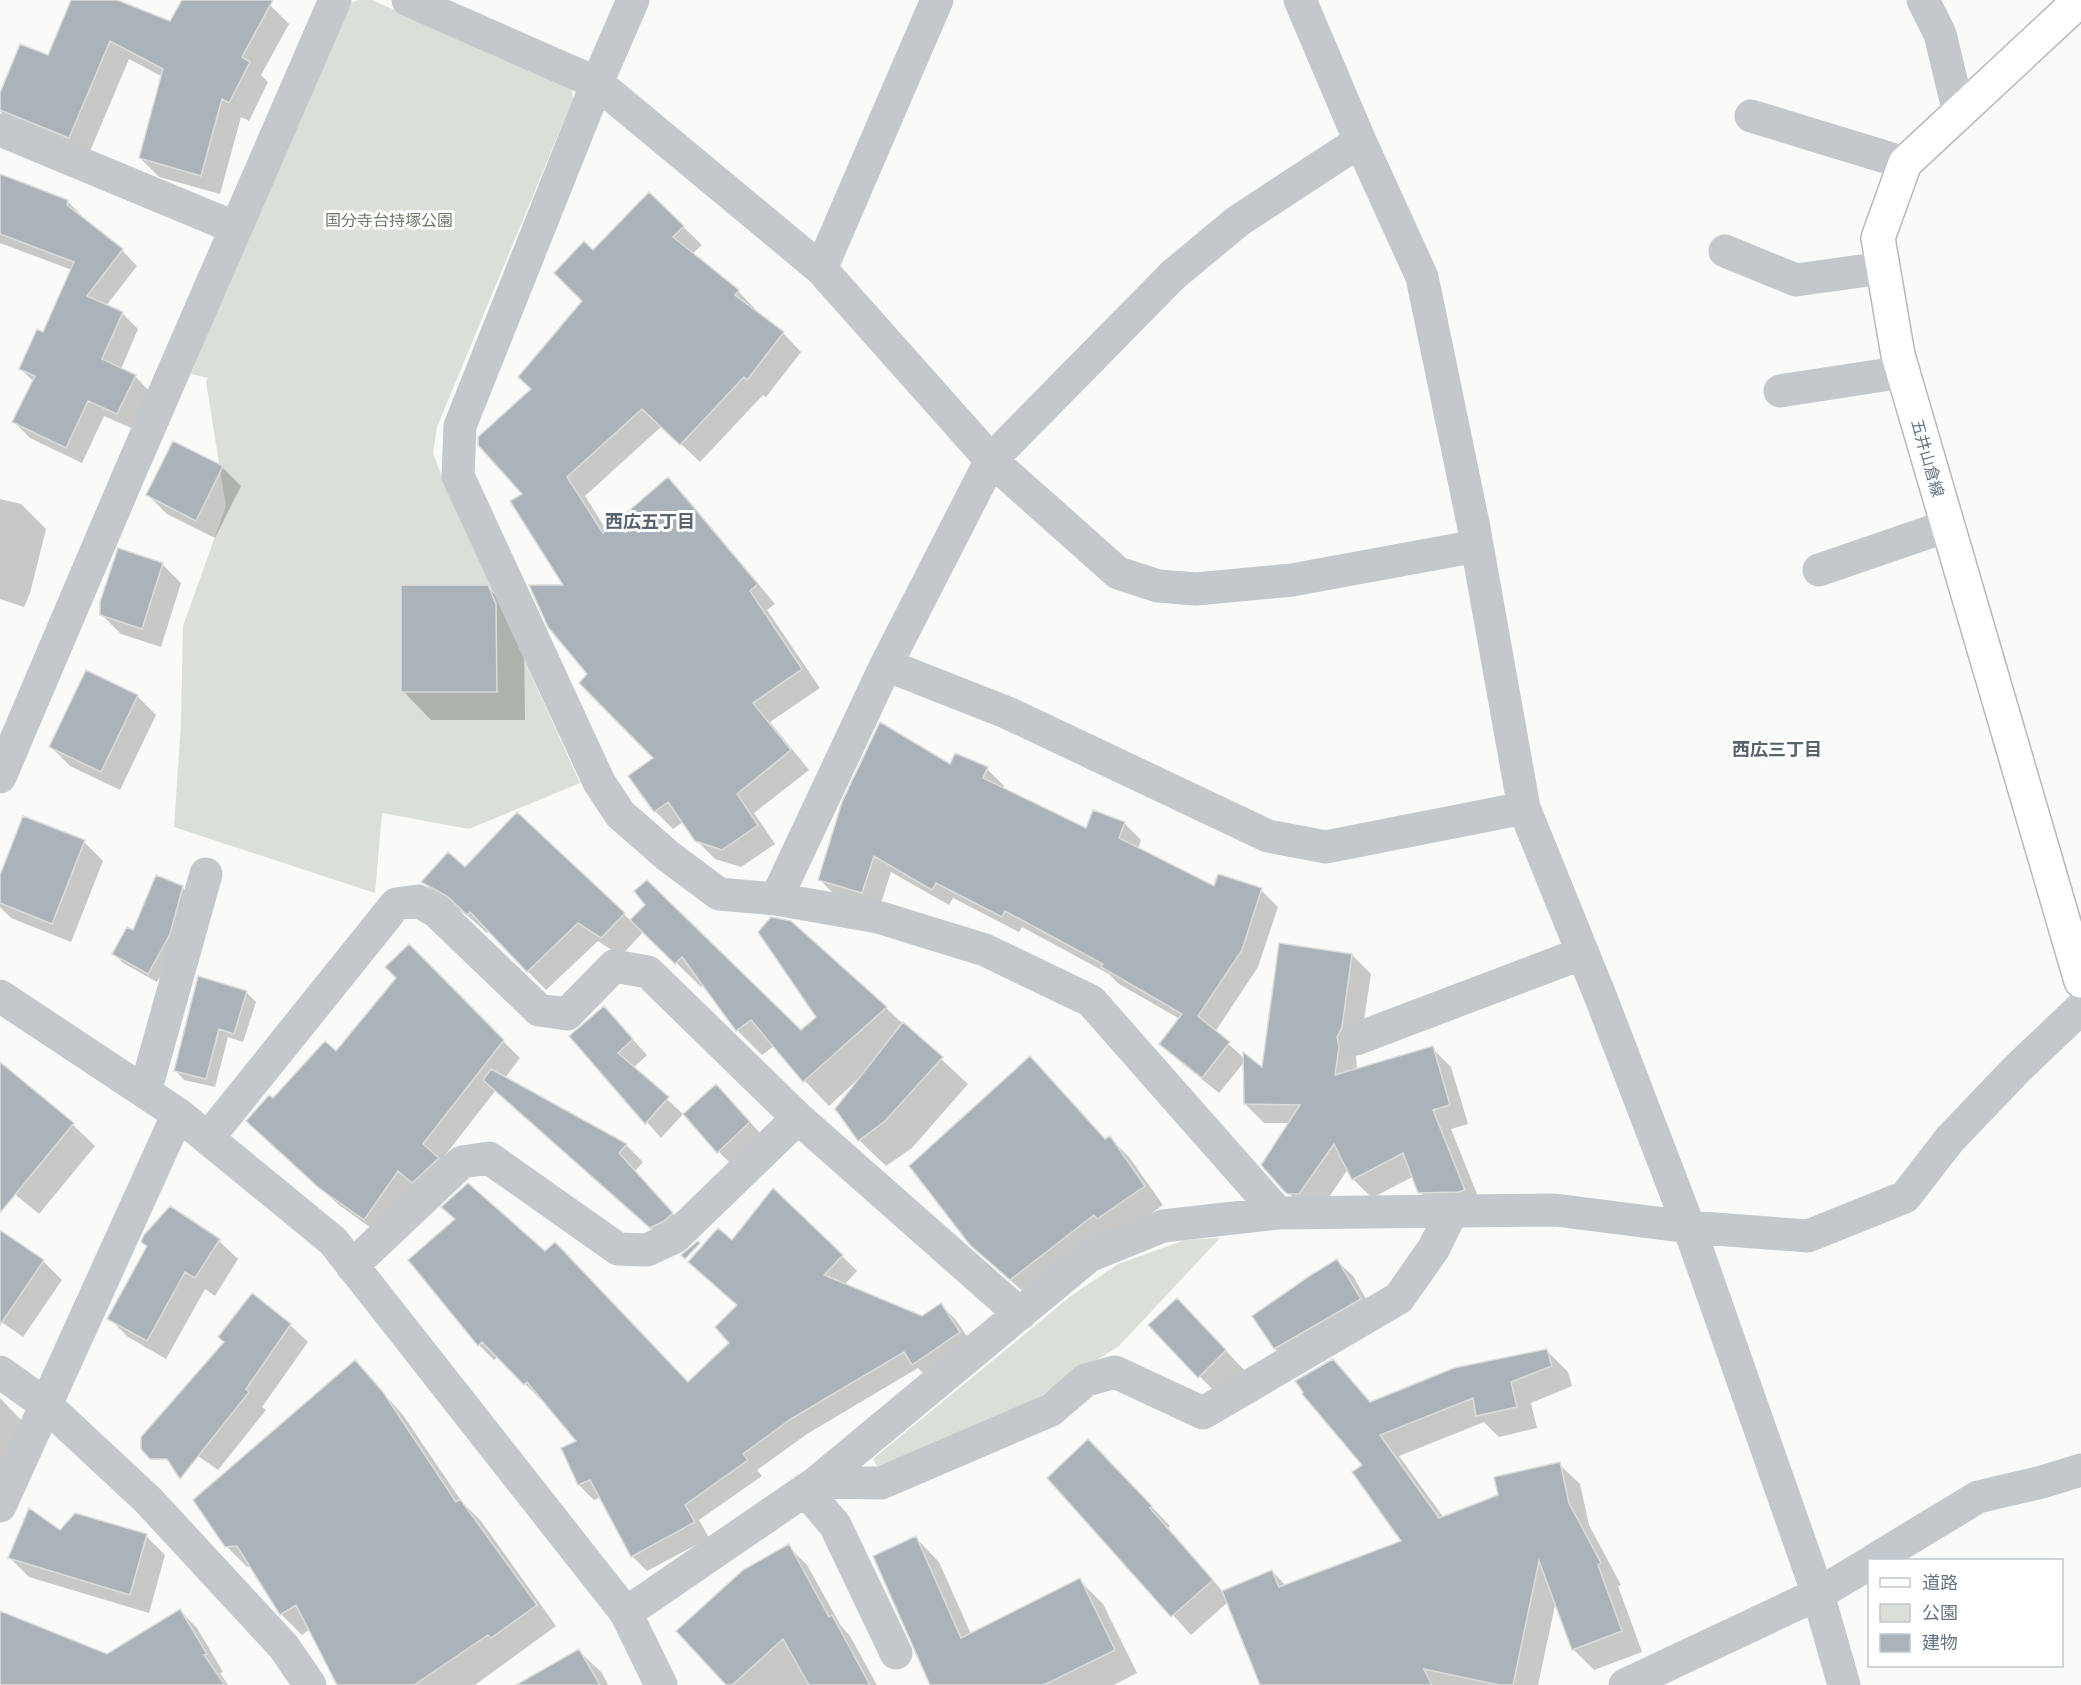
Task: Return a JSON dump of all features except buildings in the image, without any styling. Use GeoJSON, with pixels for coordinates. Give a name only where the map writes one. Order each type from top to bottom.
{"type":"FeatureCollection","features":[{"type":"Feature","properties":{"kind":"main road","name":"五井山倉線"},"geometry":{"type":"LineString","coordinates":[[2080,0],[1905,163],[1878,238],[1898,355],[2081,981]]}},
{"type":"Feature","properties":{"kind":"street"},"geometry":{"type":"LineString","coordinates":[[0,777],[335,0]]}},
{"type":"Feature","properties":{"kind":"street"},"geometry":{"type":"LineString","coordinates":[[408,0],[597,83],[821,269],[991,460],[1118,573],[1158,586],[1196,589],[1292,580],[1477,546]]}},
{"type":"Feature","properties":{"kind":"street"},"geometry":{"type":"LineString","coordinates":[[633,0],[597,83],[460,426],[458,476],[599,782],[620,814],[668,856],[719,894],[776,899],[878,917],[985,950],[1091,1001],[1278,1213]]}},
{"type":"Feature","properties":{"kind":"street"},"geometry":{"type":"LineString","coordinates":[[821,269],[937,0]]}},
{"type":"Feature","properties":{"kind":"street"},"geometry":{"type":"LineString","coordinates":[[1300,0],[1360,141],[1422,276],[1477,546],[1524,808],[1689,1227],[1818,1594],[1844,1685]]}},
{"type":"Feature","properties":{"kind":"street"},"geometry":{"type":"LineString","coordinates":[[1923,0],[1940,34],[1959,113]]}},
{"type":"Feature","properties":{"kind":"street"},"geometry":{"type":"LineString","coordinates":[[1750,116],[1905,163]]}},
{"type":"Feature","properties":{"kind":"street"},"geometry":{"type":"LineString","coordinates":[[0,130],[236,228]]}},
{"type":"Feature","properties":{"kind":"street"},"geometry":{"type":"LineString","coordinates":[[776,899],[886,665],[991,460],[1173,275],[1238,221],[1360,141]]}},
{"type":"Feature","properties":{"kind":"street"},"geometry":{"type":"LineString","coordinates":[[1725,251],[1796,280],[1883,268]]}},
{"type":"Feature","properties":{"kind":"street"},"geometry":{"type":"LineString","coordinates":[[1780,391],[1903,372]]}},
{"type":"Feature","properties":{"kind":"street"},"geometry":{"type":"LineString","coordinates":[[1819,570],[1947,526]]}},
{"type":"Feature","properties":{"kind":"street"},"geometry":{"type":"LineString","coordinates":[[886,665],[1008,713],[1268,836],[1326,847],[1524,808]]}},
{"type":"Feature","properties":{"kind":"street"},"geometry":{"type":"LineString","coordinates":[[145,1092],[206,874]]}},
{"type":"Feature","properties":{"kind":"street"},"geometry":{"type":"LineString","coordinates":[[208,1138],[396,904],[418,901],[437,912],[539,1010],[567,1014],[614,966],[648,972],[798,1118],[1020,1314]]}},
{"type":"Feature","properties":{"kind":"street"},"geometry":{"type":"LineString","coordinates":[[1356,1039],[1583,953]]}},
{"type":"Feature","properties":{"kind":"street"},"geometry":{"type":"LineString","coordinates":[[0,996],[178,1114],[333,1241],[626,1613],[661,1685]]}},
{"type":"Feature","properties":{"kind":"street"},"geometry":{"type":"LineString","coordinates":[[626,1613],[811,1486],[1089,1256],[1163,1226],[1278,1213],[1556,1210],[1689,1227],[1808,1236],[1905,1197],[1950,1139],[2017,1069],[2081,1008]]}},
{"type":"Feature","properties":{"kind":"street"},"geometry":{"type":"LineString","coordinates":[[0,1506],[178,1114]]}},
{"type":"Feature","properties":{"kind":"street"},"geometry":{"type":"LineString","coordinates":[[352,1266],[462,1162],[489,1158],[618,1249],[647,1250],[675,1237],[798,1118]]}},
{"type":"Feature","properties":{"kind":"street"},"geometry":{"type":"LineString","coordinates":[[811,1486],[882,1483],[1051,1410],[1086,1380],[1115,1372],[1203,1413],[1399,1298],[1434,1248],[1452,1211]]}},
{"type":"Feature","properties":{"kind":"street"},"geometry":{"type":"LineString","coordinates":[[0,1372],[46,1405],[148,1500],[284,1647],[310,1685]]}},
{"type":"Feature","properties":{"kind":"street"},"geometry":{"type":"LineString","coordinates":[[1877,1559],[1978,1497],[2081,1470]]}},
{"type":"Feature","properties":{"kind":"street"},"geometry":{"type":"LineString","coordinates":[[811,1486],[835,1525],[896,1653]]}},
{"type":"Feature","properties":{"kind":"street"},"geometry":{"type":"LineString","coordinates":[[1625,1685],[1818,1594],[1868,1564]]}},
{"type":"Feature","properties":{"kind":"green space","name":"国分寺台持塚公園"},"geometry":{"type":"Polygon","coordinates":[[[358,0],[372,0],[572,89],[573,99],[437,427],[433,453],[445,485],[580,783],[469,829],[382,813],[375,893],[174,827],[181,724],[183,626],[226,506],[206,382],[208,378],[191,374],[343,6],[358,0]]]}},
{"type":"Feature","properties":{"kind":"green space"},"geometry":{"type":"Polygon","coordinates":[[[1220,1238],[1119,1346],[984,1432],[877,1466],[873,1459],[1071,1296],[1118,1264],[1185,1240],[1220,1238]]]}},
{"type":"Feature","properties":{"kind":"district","name":"西広五丁目"},"geometry":{"type":"Point","coordinates":[650,522]}},
{"type":"Feature","properties":{"kind":"district","name":"西広三丁目"},"geometry":{"type":"Point","coordinates":[1777,750]}}]}
